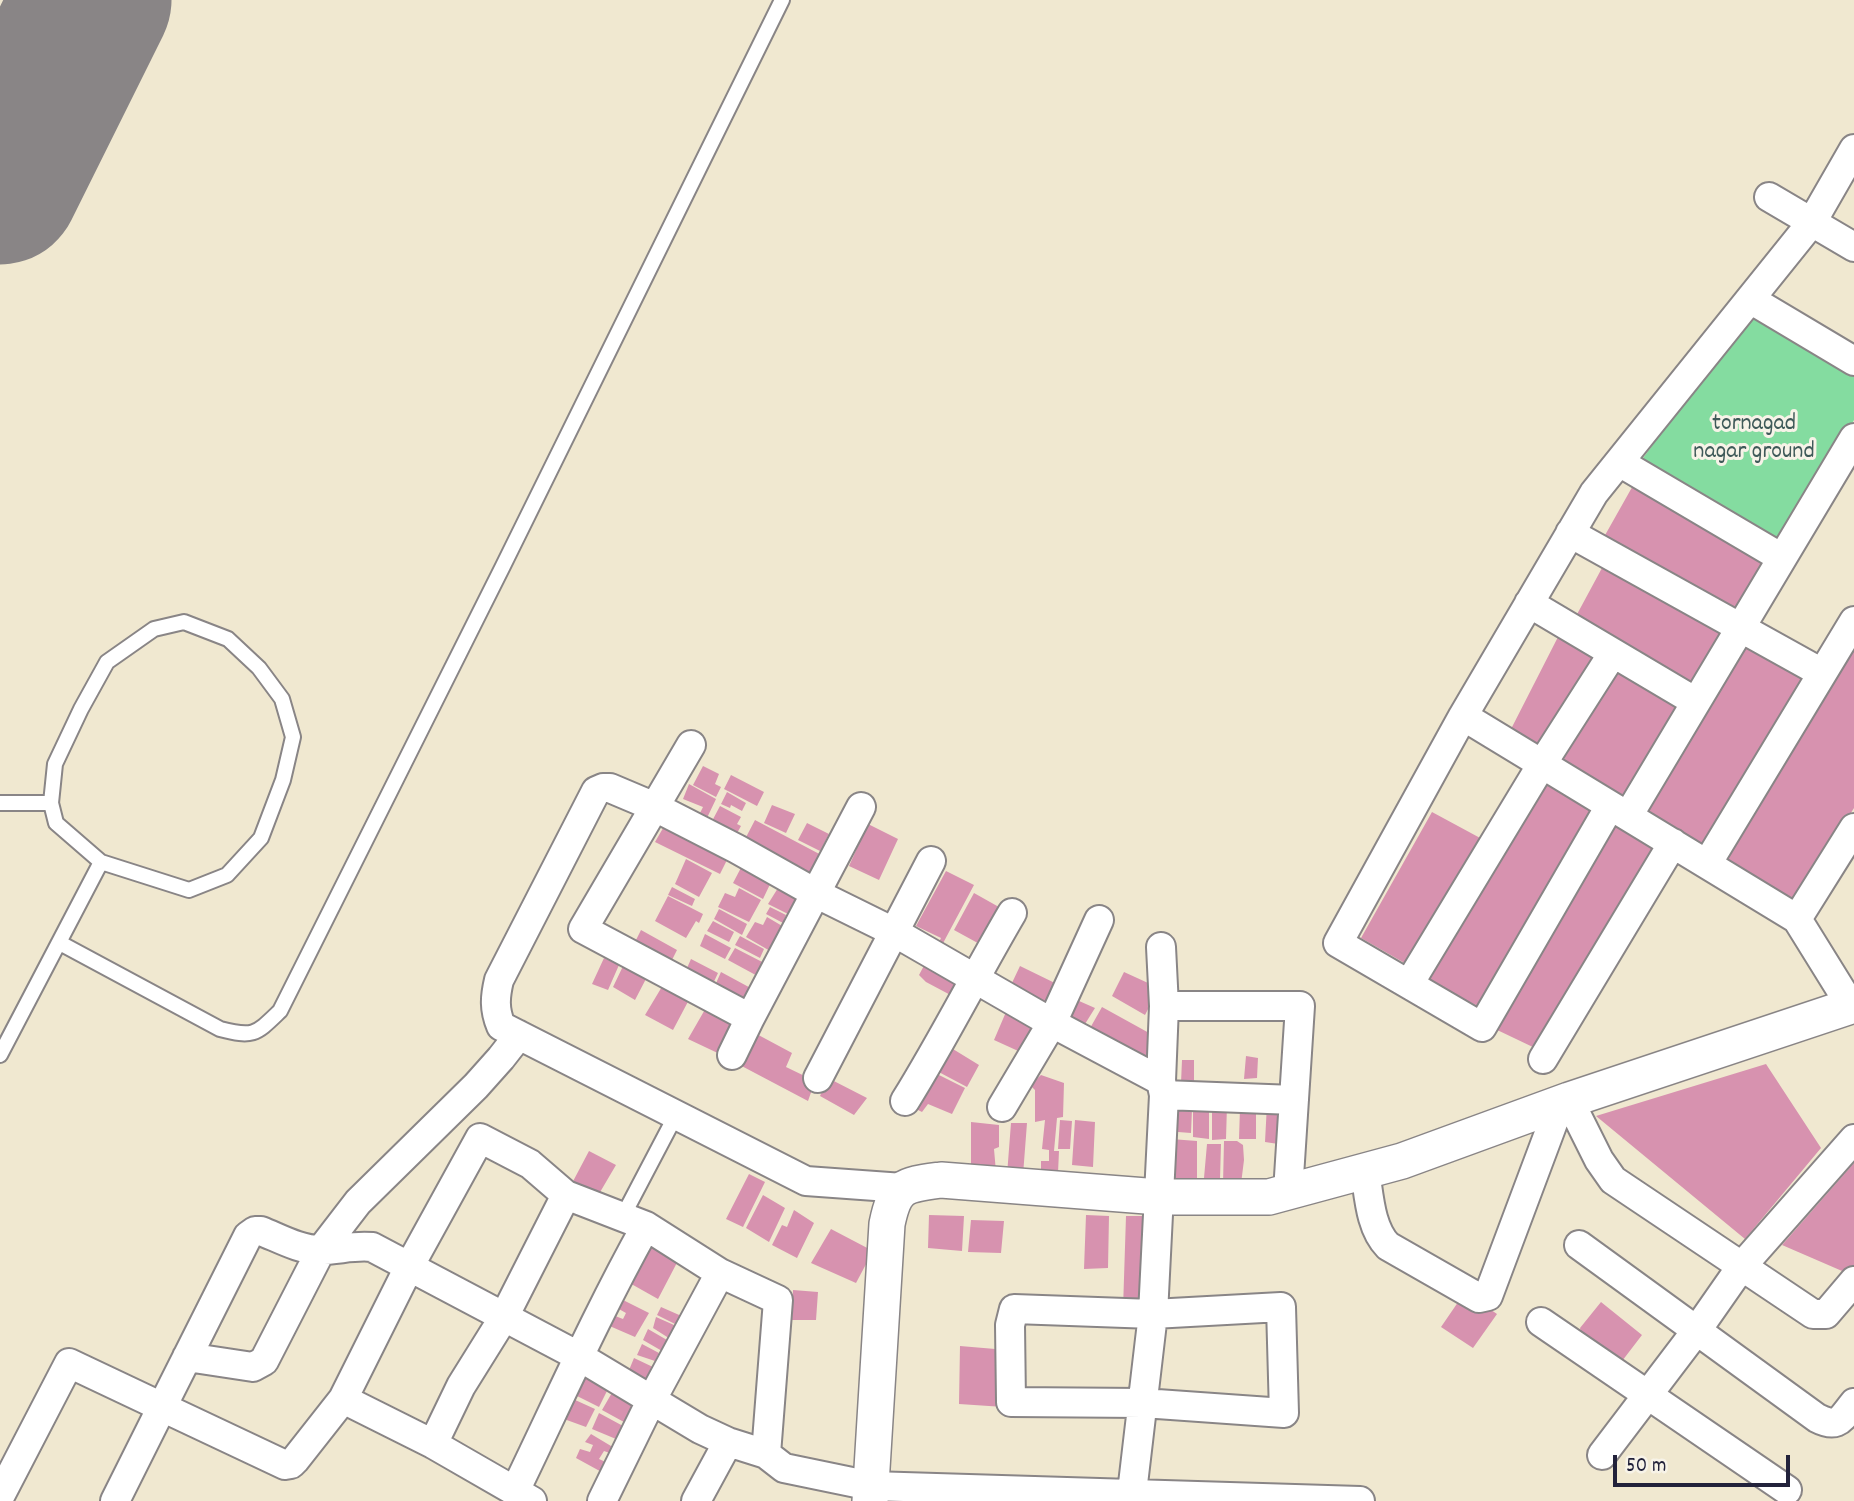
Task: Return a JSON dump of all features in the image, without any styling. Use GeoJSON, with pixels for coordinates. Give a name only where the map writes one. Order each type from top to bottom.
{"type":"FeatureCollection","features":[{"type":"Feature","properties":{"kind":"street"},"geometry":{"type":"LineString","coordinates":[[1854,149],[1812,222],[1594,493],[1463,716],[1338,943],[1482,1027],[1619,811],[1696,702],[1854,438]]}},
{"type":"Feature","properties":{"kind":"street"},"geometry":{"type":"LineString","coordinates":[[1769,197],[1854,247]]}},
{"type":"Feature","properties":{"kind":"street"},"geometry":{"type":"LineString","coordinates":[[1750,299],[1854,361]]}},
{"type":"Feature","properties":{"kind":"street"},"geometry":{"type":"LineString","coordinates":[[1619,462],[1782,558]]}},
{"type":"Feature","properties":{"kind":"street"},"geometry":{"type":"LineString","coordinates":[[1570,533],[1822,674]]}},
{"type":"Feature","properties":{"kind":"street"},"geometry":{"type":"LineString","coordinates":[[1530,603],[1696,702]]}},
{"type":"Feature","properties":{"kind":"street"},"geometry":{"type":"LineString","coordinates":[[1707,864],[1854,621]]}},
{"type":"Feature","properties":{"kind":"street"},"geometry":{"type":"LineString","coordinates":[[1409,984],[1542,764],[1613,653]]}},
{"type":"Feature","properties":{"kind":"street"},"geometry":{"type":"LineString","coordinates":[[870,1494],[887,1224],[891,1202],[904,1188],[916,1183],[942,1180],[1159,1198],[1269,1198],[1402,1161],[1565,1102],[1853,1005],[1797,919],[1463,716]]}},
{"type":"Feature","properties":{"kind":"street"},"geometry":{"type":"LineString","coordinates":[[691,745],[583,929],[750,1018]]}},
{"type":"Feature","properties":{"kind":"street"},"geometry":{"type":"LineString","coordinates":[[904,1188],[806,1181],[501,1026],[494,1000],[499,980],[596,791],[610,788],[655,807],[737,849],[975,977],[1163,1088],[1294,1100]]}},
{"type":"Feature","properties":{"kind":"street"},"geometry":{"type":"LineString","coordinates":[[732,1055],[861,807]]}},
{"type":"Feature","properties":{"kind":"street"},"geometry":{"type":"LineString","coordinates":[[1797,919],[1854,828]]}},
{"type":"Feature","properties":{"kind":"street"},"geometry":{"type":"LineString","coordinates":[[1543,1059],[1673,843]]}},
{"type":"Feature","properties":{"kind":"street"},"geometry":{"type":"LineString","coordinates":[[818,1078],[931,861]]}},
{"type":"Feature","properties":{"kind":"street"},"geometry":{"type":"LineString","coordinates":[[905,1101],[942,1042],[1012,913]]}},
{"type":"Feature","properties":{"kind":"street"},"geometry":{"type":"LineString","coordinates":[[1002,1107],[1052,1023],[1099,920]]}},
{"type":"Feature","properties":{"kind":"street"},"geometry":{"type":"LineString","coordinates":[[1131,1498],[1153,1314],[1163,1088],[1164,1006],[1161,947]]}},
{"type":"Feature","properties":{"kind":"street"},"geometry":{"type":"LineString","coordinates":[[1164,1006],[1300,1006],[1289,1192]]}},
{"type":"Feature","properties":{"kind":"street"},"geometry":{"type":"LineString","coordinates":[[187,1357],[253,1367],[264,1361],[321,1250],[358,1202],[476,1086],[519,1035]]}},
{"type":"Feature","properties":{"kind":"street"},"geometry":{"type":"LineString","coordinates":[[1365,1171],[1376,1227],[1388,1246],[1479,1298],[1484,1298],[1488,1296],[1565,1102]]}},
{"type":"Feature","properties":{"kind":"street"},"geometry":{"type":"LineString","coordinates":[[1565,1102],[1613,1180],[1813,1314],[1826,1314],[1854,1281]]}},
{"type":"Feature","properties":{"kind":"street"},"geometry":{"type":"LineString","coordinates":[[0,1496],[69,1363],[285,1465],[291,1464],[343,1399],[409,1267],[480,1138],[530,1164],[566,1195],[634,1221],[720,1273],[778,1300],[766,1454]]}},
{"type":"Feature","properties":{"kind":"street"},"geometry":{"type":"LineString","coordinates":[[1602,1455],[1741,1267],[1854,1139]]}},
{"type":"Feature","properties":{"kind":"street"},"geometry":{"type":"LineString","coordinates":[[433,1444],[461,1387],[504,1317],[566,1195]]}},
{"type":"Feature","properties":{"kind":"street"},"geometry":{"type":"LineString","coordinates":[[343,1399],[433,1444],[523,1496],[610,1289],[634,1221]]}},
{"type":"Feature","properties":{"kind":"street"},"geometry":{"type":"LineString","coordinates":[[115,1501],[248,1236],[255,1231],[304,1248],[321,1250],[346,1246],[372,1247],[580,1357],[652,1401],[728,1442],[766,1454],[784,1468],[870,1494],[1360,1501]]}},
{"type":"Feature","properties":{"kind":"street"},"geometry":{"type":"LineString","coordinates":[[1578,1245],[1817,1418],[1828,1424],[1841,1419],[1854,1403]]}},
{"type":"Feature","properties":{"kind":"street"},"geometry":{"type":"LineString","coordinates":[[602,1501],[720,1273]]}},
{"type":"Feature","properties":{"kind":"street"},"geometry":{"type":"LineString","coordinates":[[1282,1307],[1284,1413],[1143,1404],[1011,1402],[1010,1325],[1014,1308],[1153,1314],[1282,1307]]}},
{"type":"Feature","properties":{"kind":"street"},"geometry":{"type":"LineString","coordinates":[[1541,1322],[1787,1490]]}},
{"type":"Feature","properties":{"kind":"street"},"geometry":{"type":"LineString","coordinates":[[696,1501],[728,1442]]}},
{"type":"Feature","properties":{"kind":"lane"},"geometry":{"type":"LineString","coordinates":[[60,943],[220,1029],[242,1035],[258,1031],[280,1011],[782,0]]}},
{"type":"Feature","properties":{"kind":"lane"},"geometry":{"type":"LineString","coordinates":[[184,622],[228,639],[259,668],[282,699],[293,737],[283,780],[261,838],[227,875],[189,890],[101,862],[55,822],[51,803],[55,764],[107,662],[154,629],[184,622]]}},
{"type":"Feature","properties":{"kind":"lane"},"geometry":{"type":"LineString","coordinates":[[0,803],[51,803]]}},
{"type":"Feature","properties":{"kind":"lane"},"geometry":{"type":"LineString","coordinates":[[0,1055],[101,862]]}},
{"type":"Feature","properties":{"kind":"lane"},"geometry":{"type":"LineString","coordinates":[[634,1221],[676,1115]]}},
{"type":"Feature","properties":{"kind":"green space","name":"tornagad nagar ground"},"geometry":{"type":"Polygon","coordinates":[[[1751,313],[1854,371],[1854,420],[1780,546],[1640,462],[1751,313]]]}},
{"type":"Feature","properties":{"kind":"building"},"geometry":{"type":"Polygon","coordinates":[[[1635,482],[1770,560],[1740,612],[1604,537],[1635,482]]]}},
{"type":"Feature","properties":{"kind":"building"},"geometry":{"type":"Polygon","coordinates":[[[1609,555],[1725,631],[1693,687],[1575,618],[1609,555]]]}},
{"type":"Feature","properties":{"kind":"building"},"geometry":{"type":"Polygon","coordinates":[[[1559,635],[1594,655],[1539,747],[1510,731],[1559,635]]]}},
{"type":"Feature","properties":{"kind":"building"},"geometry":{"type":"Polygon","coordinates":[[[1742,642],[1805,677],[1702,847],[1645,808],[1742,642]]]}},
{"type":"Feature","properties":{"kind":"building"},"geometry":{"type":"Polygon","coordinates":[[[1854,649],[1854,808],[1797,900],[1724,864],[1854,649]]]}},
{"type":"Feature","properties":{"kind":"building"},"geometry":{"type":"Polygon","coordinates":[[[1617,667],[1680,706],[1627,797],[1558,763],[1617,667]]]}},
{"type":"Feature","properties":{"kind":"building"},"geometry":{"type":"Polygon","coordinates":[[[703,766],[719,774],[715,784],[721,787],[716,797],[693,785],[703,766]]]}},
{"type":"Feature","properties":{"kind":"building"},"geometry":{"type":"Polygon","coordinates":[[[731,775],[764,792],[757,806],[724,789],[731,775]]]}},
{"type":"Feature","properties":{"kind":"building"},"geometry":{"type":"Polygon","coordinates":[[[1544,780],[1659,849],[1537,1049],[1493,1028],[1480,1007],[1422,979],[1544,780]]]}},
{"type":"Feature","properties":{"kind":"building"},"geometry":{"type":"Polygon","coordinates":[[[689,784],[716,799],[706,820],[699,815],[703,807],[683,799],[689,784]]]}},
{"type":"Feature","properties":{"kind":"building"},"geometry":{"type":"Polygon","coordinates":[[[727,792],[746,803],[742,811],[731,805],[730,808],[721,804],[727,792]]]}},
{"type":"Feature","properties":{"kind":"building"},"geometry":{"type":"Polygon","coordinates":[[[772,805],[795,814],[786,833],[764,823],[772,805]]]}},
{"type":"Feature","properties":{"kind":"building"},"geometry":{"type":"Polygon","coordinates":[[[720,806],[741,817],[737,824],[741,826],[736,835],[711,823],[720,806]]]}},
{"type":"Feature","properties":{"kind":"building"},"geometry":{"type":"Polygon","coordinates":[[[1432,812],[1482,839],[1408,965],[1361,938],[1432,812]]]}},
{"type":"Feature","properties":{"kind":"building"},"geometry":{"type":"Polygon","coordinates":[[[755,820],[825,857],[812,881],[743,843],[755,820]]]}},
{"type":"Feature","properties":{"kind":"building"},"geometry":{"type":"Polygon","coordinates":[[[666,823],[730,854],[720,874],[655,842],[666,823]]]}},
{"type":"Feature","properties":{"kind":"building"},"geometry":{"type":"Polygon","coordinates":[[[807,823],[829,834],[820,851],[798,840],[807,823]]]}},
{"type":"Feature","properties":{"kind":"building"},"geometry":{"type":"Polygon","coordinates":[[[868,824],[898,839],[879,880],[849,866],[868,824]]]}},
{"type":"Feature","properties":{"kind":"building"},"geometry":{"type":"Polygon","coordinates":[[[686,859],[712,873],[699,897],[675,884],[686,859]]]}},
{"type":"Feature","properties":{"kind":"building"},"geometry":{"type":"Polygon","coordinates":[[[744,862],[773,878],[763,899],[733,883],[744,862]]]}},
{"type":"Feature","properties":{"kind":"building"},"geometry":{"type":"Polygon","coordinates":[[[946,871],[974,885],[941,947],[937,946],[941,938],[916,926],[946,871]]]}},
{"type":"Feature","properties":{"kind":"building"},"geometry":{"type":"Polygon","coordinates":[[[672,887],[695,899],[692,906],[668,895],[672,887]]]}},
{"type":"Feature","properties":{"kind":"building"},"geometry":{"type":"Polygon","coordinates":[[[739,888],[761,900],[749,922],[718,907],[725,893],[735,897],[739,888]]]}},
{"type":"Feature","properties":{"kind":"building"},"geometry":{"type":"Polygon","coordinates":[[[778,888],[800,900],[792,916],[768,904],[778,888]]]}},
{"type":"Feature","properties":{"kind":"building"},"geometry":{"type":"Polygon","coordinates":[[[974,893],[1006,911],[985,947],[954,930],[974,893]]]}},
{"type":"Feature","properties":{"kind":"building"},"geometry":{"type":"Polygon","coordinates":[[[668,896],[703,914],[686,938],[655,921],[668,896]]]}},
{"type":"Feature","properties":{"kind":"building"},"geometry":{"type":"Polygon","coordinates":[[[770,907],[786,915],[783,923],[766,914],[770,907]]]}},
{"type":"Feature","properties":{"kind":"building"},"geometry":{"type":"Polygon","coordinates":[[[719,909],[747,924],[742,935],[714,919],[719,909]]]}},
{"type":"Feature","properties":{"kind":"building"},"geometry":{"type":"Polygon","coordinates":[[[767,917],[789,930],[777,955],[746,937],[755,922],[763,925],[767,917]]]}},
{"type":"Feature","properties":{"kind":"building"},"geometry":{"type":"Polygon","coordinates":[[[713,921],[734,932],[729,942],[707,931],[713,921]]]}},
{"type":"Feature","properties":{"kind":"building"},"geometry":{"type":"Polygon","coordinates":[[[641,930],[677,950],[668,968],[631,950],[641,930]]]}},
{"type":"Feature","properties":{"kind":"building"},"geometry":{"type":"Polygon","coordinates":[[[705,934],[731,948],[725,959],[700,946],[705,934]]]}},
{"type":"Feature","properties":{"kind":"building"},"geometry":{"type":"Polygon","coordinates":[[[740,936],[764,949],[760,958],[735,945],[740,936]]]}},
{"type":"Feature","properties":{"kind":"building"},"geometry":{"type":"Polygon","coordinates":[[[735,948],[770,966],[763,979],[728,960],[735,948]]]}},
{"type":"Feature","properties":{"kind":"building"},"geometry":{"type":"Polygon","coordinates":[[[604,958],[619,965],[608,990],[592,984],[604,958]]]}},
{"type":"Feature","properties":{"kind":"building"},"geometry":{"type":"Polygon","coordinates":[[[691,959],[718,973],[711,988],[684,975],[691,959]]]}},
{"type":"Feature","properties":{"kind":"building"},"geometry":{"type":"Polygon","coordinates":[[[927,960],[966,984],[958,999],[926,982],[919,975],[927,960]]]}},
{"type":"Feature","properties":{"kind":"building"},"geometry":{"type":"Polygon","coordinates":[[[625,962],[648,975],[635,1000],[613,987],[625,962]]]}},
{"type":"Feature","properties":{"kind":"building"},"geometry":{"type":"Polygon","coordinates":[[[1020,966],[1061,986],[1052,1005],[1011,985],[1020,966]]]}},
{"type":"Feature","properties":{"kind":"building"},"geometry":{"type":"Polygon","coordinates":[[[721,972],[758,992],[750,1008],[713,990],[721,972]]]}},
{"type":"Feature","properties":{"kind":"building"},"geometry":{"type":"Polygon","coordinates":[[[1124,972],[1159,988],[1145,1015],[1112,996],[1124,972]]]}},
{"type":"Feature","properties":{"kind":"building"},"geometry":{"type":"Polygon","coordinates":[[[666,980],[691,996],[673,1030],[645,1015],[666,980]]]}},
{"type":"Feature","properties":{"kind":"building"},"geometry":{"type":"Polygon","coordinates":[[[1070,997],[1095,1008],[1085,1024],[1062,1012],[1070,997]]]}},
{"type":"Feature","properties":{"kind":"building"},"geometry":{"type":"Polygon","coordinates":[[[1009,1005],[1042,1024],[1027,1055],[994,1040],[1009,1005]]]}},
{"type":"Feature","properties":{"kind":"building"},"geometry":{"type":"Polygon","coordinates":[[[707,1006],[741,1024],[724,1056],[688,1039],[707,1006]]]}},
{"type":"Feature","properties":{"kind":"building"},"geometry":{"type":"Polygon","coordinates":[[[1102,1007],[1160,1039],[1149,1062],[1089,1030],[1102,1007]]]}},
{"type":"Feature","properties":{"kind":"building"},"geometry":{"type":"Polygon","coordinates":[[[751,1031],[792,1053],[786,1067],[815,1081],[808,1101],[736,1063],[751,1031]]]}},
{"type":"Feature","properties":{"kind":"building"},"geometry":{"type":"Polygon","coordinates":[[[948,1046],[979,1065],[967,1087],[935,1070],[948,1046]]]}},
{"type":"Feature","properties":{"kind":"building"},"geometry":{"type":"Polygon","coordinates":[[[1246,1056],[1258,1058],[1257,1078],[1244,1079],[1246,1056]]]}},
{"type":"Feature","properties":{"kind":"building"},"geometry":{"type":"Polygon","coordinates":[[[1182,1060],[1194,1060],[1194,1082],[1181,1083],[1182,1060]]]}},
{"type":"Feature","properties":{"kind":"building"},"geometry":{"type":"Polygon","coordinates":[[[1766,1064],[1821,1148],[1745,1239],[1596,1116],[1766,1064]]]}},
{"type":"Feature","properties":{"kind":"building"},"geometry":{"type":"Polygon","coordinates":[[[933,1072],[965,1088],[952,1114],[928,1104],[922,1112],[912,1107],[933,1072]]]}},
{"type":"Feature","properties":{"kind":"building"},"geometry":{"type":"Polygon","coordinates":[[[1041,1075],[1064,1083],[1063,1117],[1057,1118],[1054,1151],[1059,1151],[1058,1173],[1041,1176],[1041,1161],[1049,1161],[1049,1150],[1042,1149],[1045,1120],[1035,1122],[1035,1090],[1030,1085],[1041,1075]]]}},
{"type":"Feature","properties":{"kind":"building"},"geometry":{"type":"Polygon","coordinates":[[[828,1078],[867,1098],[854,1115],[820,1096],[828,1078]]]}},
{"type":"Feature","properties":{"kind":"building"},"geometry":{"type":"Polygon","coordinates":[[[1193,1103],[1209,1110],[1209,1139],[1193,1137],[1193,1103]]]}},
{"type":"Feature","properties":{"kind":"building"},"geometry":{"type":"Polygon","coordinates":[[[1267,1104],[1288,1106],[1285,1145],[1265,1142],[1267,1104]]]}},
{"type":"Feature","properties":{"kind":"building"},"geometry":{"type":"Polygon","coordinates":[[[1227,1105],[1226,1139],[1212,1140],[1212,1109],[1227,1105]]]}},
{"type":"Feature","properties":{"kind":"building"},"geometry":{"type":"Polygon","coordinates":[[[1178,1108],[1192,1109],[1191,1133],[1178,1132],[1178,1108]]]}},
{"type":"Feature","properties":{"kind":"building"},"geometry":{"type":"Polygon","coordinates":[[[1240,1108],[1256,1108],[1256,1139],[1239,1139],[1240,1108]]]}},
{"type":"Feature","properties":{"kind":"building"},"geometry":{"type":"Polygon","coordinates":[[[1060,1120],[1072,1121],[1070,1149],[1058,1149],[1060,1120]]]}},
{"type":"Feature","properties":{"kind":"building"},"geometry":{"type":"Polygon","coordinates":[[[1075,1120],[1095,1122],[1093,1167],[1072,1165],[1075,1120]]]}},
{"type":"Feature","properties":{"kind":"building"},"geometry":{"type":"Polygon","coordinates":[[[971,1122],[999,1125],[999,1147],[994,1149],[996,1172],[971,1171],[971,1122]]]}},
{"type":"Feature","properties":{"kind":"building"},"geometry":{"type":"Polygon","coordinates":[[[1011,1123],[1027,1123],[1023,1175],[1007,1175],[1011,1123]]]}},
{"type":"Feature","properties":{"kind":"building"},"geometry":{"type":"Polygon","coordinates":[[[1171,1139],[1197,1141],[1197,1180],[1169,1180],[1171,1139]]]}},
{"type":"Feature","properties":{"kind":"building"},"geometry":{"type":"Polygon","coordinates":[[[1224,1141],[1237,1141],[1243,1145],[1241,1184],[1223,1184],[1224,1141]]]}},
{"type":"Feature","properties":{"kind":"building"},"geometry":{"type":"Polygon","coordinates":[[[1207,1144],[1221,1144],[1220,1179],[1204,1178],[1207,1144]]]}},
{"type":"Feature","properties":{"kind":"building"},"geometry":{"type":"Polygon","coordinates":[[[589,1151],[616,1165],[596,1199],[570,1187],[589,1151]]]}},
{"type":"Feature","properties":{"kind":"building"},"geometry":{"type":"Polygon","coordinates":[[[1854,1163],[1854,1268],[1849,1274],[1782,1245],[1854,1163]]]}},
{"type":"Feature","properties":{"kind":"building"},"geometry":{"type":"Polygon","coordinates":[[[749,1174],[765,1182],[743,1227],[726,1219],[749,1174]]]}},
{"type":"Feature","properties":{"kind":"building"},"geometry":{"type":"Polygon","coordinates":[[[763,1195],[785,1208],[769,1242],[746,1228],[763,1195]]]}},
{"type":"Feature","properties":{"kind":"building"},"geometry":{"type":"Polygon","coordinates":[[[794,1210],[814,1223],[797,1258],[772,1245],[782,1225],[787,1227],[794,1210]]]}},
{"type":"Feature","properties":{"kind":"building"},"geometry":{"type":"Polygon","coordinates":[[[929,1215],[964,1216],[962,1251],[928,1248],[929,1215]]]}},
{"type":"Feature","properties":{"kind":"building"},"geometry":{"type":"Polygon","coordinates":[[[1086,1215],[1109,1216],[1108,1268],[1084,1269],[1086,1215]]]}},
{"type":"Feature","properties":{"kind":"building"},"geometry":{"type":"Polygon","coordinates":[[[1126,1216],[1150,1216],[1148,1307],[1123,1309],[1126,1216]]]}},
{"type":"Feature","properties":{"kind":"building"},"geometry":{"type":"Polygon","coordinates":[[[971,1220],[1004,1221],[1001,1253],[968,1252],[971,1220]]]}},
{"type":"Feature","properties":{"kind":"building"},"geometry":{"type":"Polygon","coordinates":[[[831,1229],[873,1251],[856,1283],[811,1263],[831,1229]]]}},
{"type":"Feature","properties":{"kind":"building"},"geometry":{"type":"Polygon","coordinates":[[[647,1236],[681,1255],[658,1299],[626,1281],[647,1236]]]}},
{"type":"Feature","properties":{"kind":"building"},"geometry":{"type":"Polygon","coordinates":[[[793,1290],[818,1292],[816,1320],[792,1320],[793,1290]]]}},
{"type":"Feature","properties":{"kind":"building"},"geometry":{"type":"Polygon","coordinates":[[[1465,1292],[1497,1314],[1473,1348],[1441,1327],[1465,1292]]]}},
{"type":"Feature","properties":{"kind":"building"},"geometry":{"type":"Polygon","coordinates":[[[621,1299],[649,1313],[635,1337],[605,1324],[610,1314],[623,1319],[626,1313],[617,1308],[621,1299]]]}},
{"type":"Feature","properties":{"kind":"building"},"geometry":{"type":"Polygon","coordinates":[[[1601,1302],[1642,1335],[1619,1365],[1582,1336],[1580,1328],[1601,1302]]]}},
{"type":"Feature","properties":{"kind":"building"},"geometry":{"type":"Polygon","coordinates":[[[661,1307],[686,1318],[681,1327],[657,1315],[661,1307]]]}},
{"type":"Feature","properties":{"kind":"building"},"geometry":{"type":"Polygon","coordinates":[[[656,1317],[683,1329],[675,1342],[653,1328],[656,1317]]]}},
{"type":"Feature","properties":{"kind":"building"},"geometry":{"type":"Polygon","coordinates":[[[648,1329],[667,1340],[662,1351],[643,1340],[648,1329]]]}},
{"type":"Feature","properties":{"kind":"building"},"geometry":{"type":"Polygon","coordinates":[[[642,1344],[659,1353],[655,1361],[637,1355],[642,1344]]]}},
{"type":"Feature","properties":{"kind":"building"},"geometry":{"type":"Polygon","coordinates":[[[960,1346],[1007,1350],[1004,1407],[959,1404],[960,1346]]]}},
{"type":"Feature","properties":{"kind":"building"},"geometry":{"type":"Polygon","coordinates":[[[634,1358],[655,1368],[648,1383],[627,1375],[634,1358]]]}},
{"type":"Feature","properties":{"kind":"building"},"geometry":{"type":"Polygon","coordinates":[[[580,1373],[608,1389],[599,1407],[571,1393],[580,1373]]]}},
{"type":"Feature","properties":{"kind":"building"},"geometry":{"type":"Polygon","coordinates":[[[613,1391],[644,1407],[633,1427],[602,1410],[613,1391]]]}},
{"type":"Feature","properties":{"kind":"building"},"geometry":{"type":"Polygon","coordinates":[[[573,1399],[595,1409],[586,1427],[564,1419],[573,1399]]]}},
{"type":"Feature","properties":{"kind":"building"},"geometry":{"type":"Polygon","coordinates":[[[599,1413],[623,1426],[616,1439],[592,1429],[599,1413]]]}},
{"type":"Feature","properties":{"kind":"building"},"geometry":{"type":"Polygon","coordinates":[[[591,1434],[621,1452],[618,1456],[604,1451],[599,1459],[612,1465],[607,1475],[576,1458],[580,1449],[590,1452],[593,1445],[585,1442],[591,1434]]]}},
{"type":"Feature","properties":{"kind":"runway"},"geometry":{"type":"LineString","coordinates":[[0,185],[92,0]]}}]}
